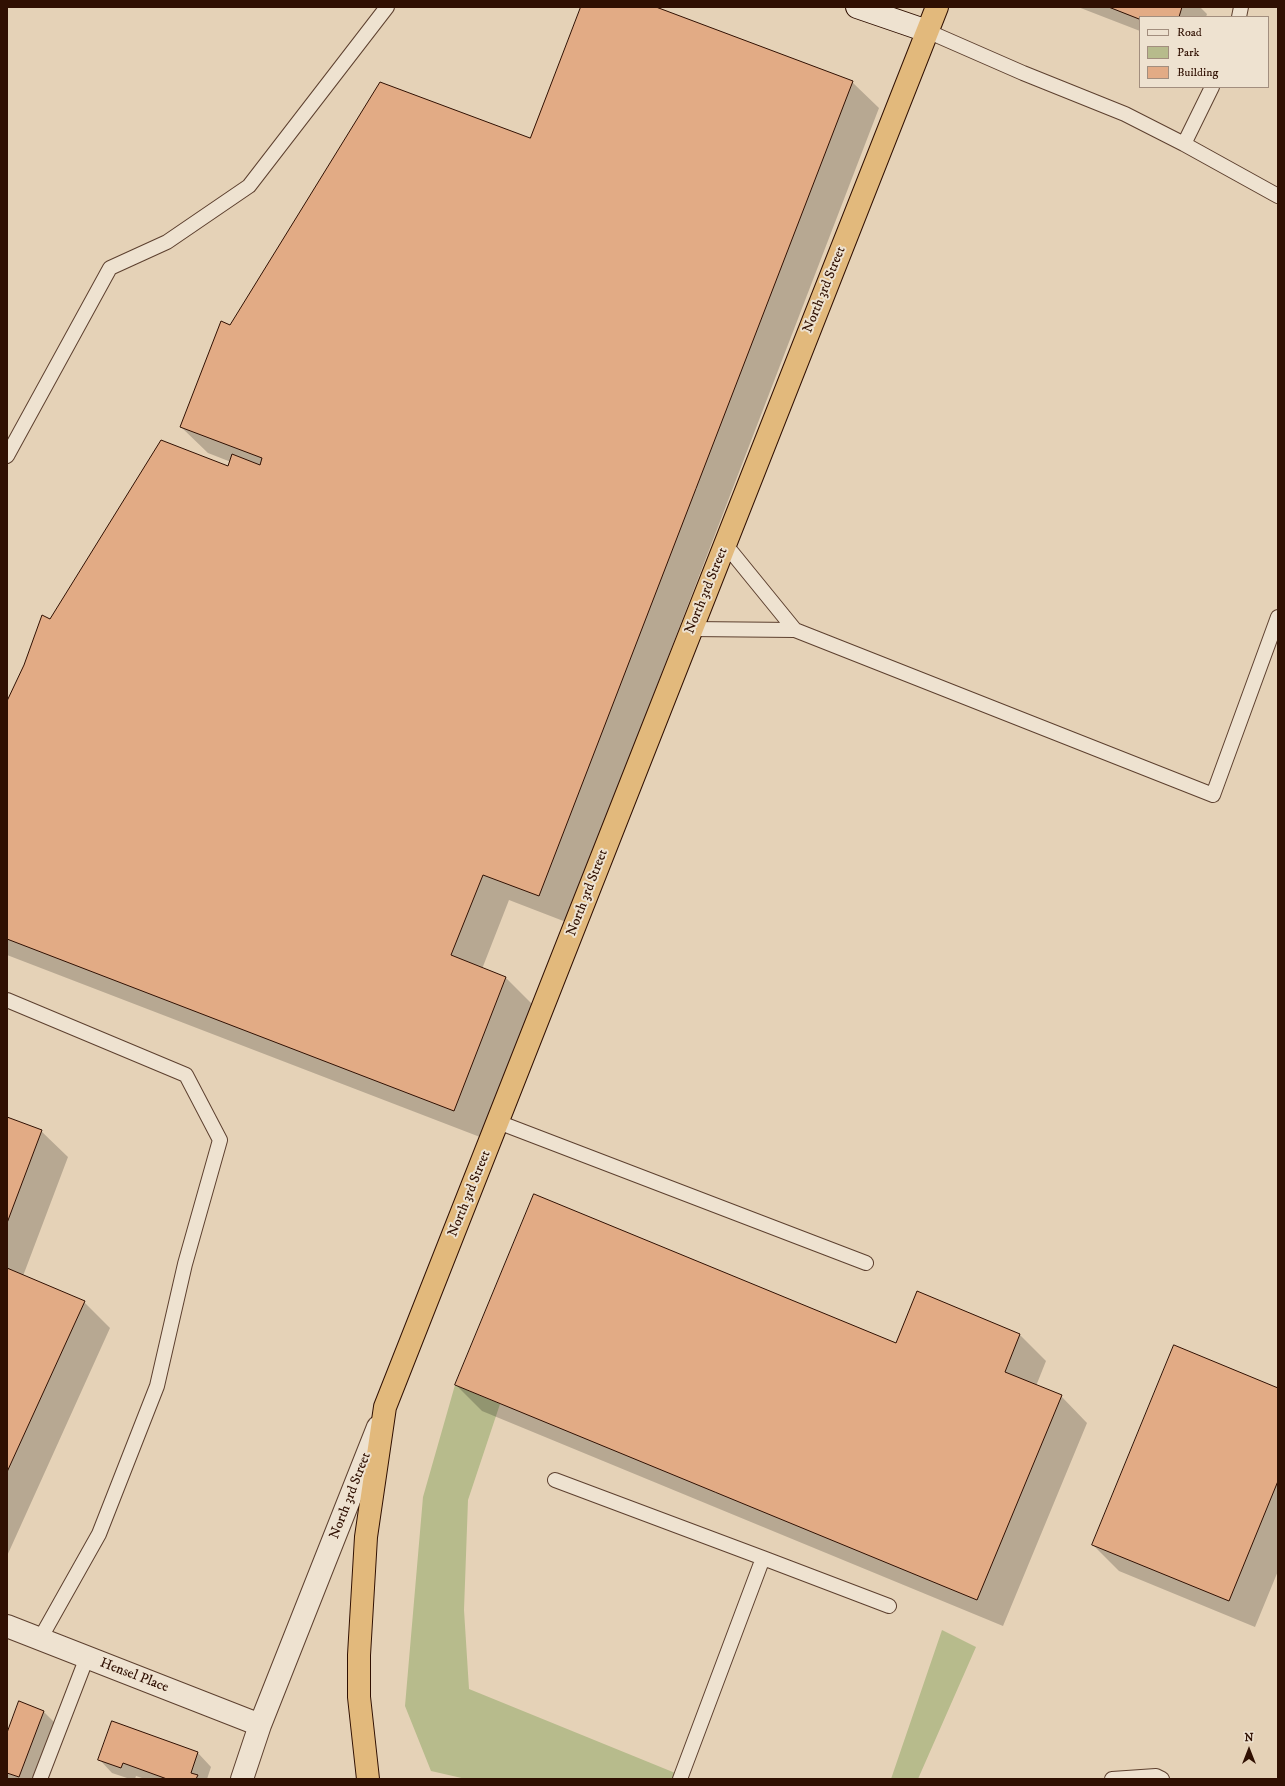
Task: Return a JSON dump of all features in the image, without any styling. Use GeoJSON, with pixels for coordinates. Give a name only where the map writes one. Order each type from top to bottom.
{"type":"FeatureCollection","features":[{"type":"Feature","properties":{"kind":"highway","name":"North 3rd Street"},"geometry":{"type":"LineString","coordinates":[[385,1407],[937,7]]}},
{"type":"Feature","properties":{"kind":"highway"},"geometry":{"type":"LineString","coordinates":[[368,1779],[359,1697],[359,1647],[366,1537],[385,1407]]}},
{"type":"Feature","properties":{"kind":"street"},"geometry":{"type":"LineString","coordinates":[[857,7],[927,31]]}},
{"type":"Feature","properties":{"kind":"street","name":"North 3rd Street"},"geometry":{"type":"LineString","coordinates":[[242,1779],[260,1725],[385,1407]]}},
{"type":"Feature","properties":{"kind":"street","name":"Hensel Place"},"geometry":{"type":"LineString","coordinates":[[7,1626],[260,1725]]}},
{"type":"Feature","properties":{"kind":"lane"},"geometry":{"type":"LineString","coordinates":[[7,456],[110,268],[167,242],[249,186],[387,7]]}},
{"type":"Feature","properties":{"kind":"lane"},"geometry":{"type":"LineString","coordinates":[[927,31],[1023,73],[1125,114],[1184,144],[1278,196]]}},
{"type":"Feature","properties":{"kind":"lane"},"geometry":{"type":"LineString","coordinates":[[1184,144],[1212,88]]}},
{"type":"Feature","properties":{"kind":"lane"},"geometry":{"type":"LineString","coordinates":[[725,544],[795,630]]}},
{"type":"Feature","properties":{"kind":"lane"},"geometry":{"type":"LineString","coordinates":[[692,629],[795,630],[1213,795],[1278,617]]}},
{"type":"Feature","properties":{"kind":"lane"},"geometry":{"type":"LineString","coordinates":[[7,1000],[186,1075],[220,1140],[185,1264],[156,1386],[99,1534],[40,1639]]}},
{"type":"Feature","properties":{"kind":"lane"},"geometry":{"type":"LineString","coordinates":[[498,1122],[866,1263]]}},
{"type":"Feature","properties":{"kind":"lane"},"geometry":{"type":"LineString","coordinates":[[555,1480],[889,1606]]}},
{"type":"Feature","properties":{"kind":"lane"},"geometry":{"type":"LineString","coordinates":[[680,1779],[763,1558]]}},
{"type":"Feature","properties":{"kind":"lane"},"geometry":{"type":"LineString","coordinates":[[40,1779],[87,1657]]}},
{"type":"Feature","properties":{"kind":"lane"},"geometry":{"type":"LineString","coordinates":[[1112,1779],[1156,1776],[1162,1779]]}},
{"type":"Feature","properties":{"kind":"green space"},"geometry":{"type":"Polygon","coordinates":[[[455,1385],[500,1404],[468,1500],[464,1610],[469,1689],[690,1779],[466,1779],[431,1771],[405,1706],[423,1497],[455,1385]]]}},
{"type":"Feature","properties":{"kind":"green space"},"geometry":{"type":"Polygon","coordinates":[[[942,1630],[976,1647],[918,1779],[891,1779],[942,1630]]]}},
{"type":"Feature","properties":{"kind":"building"},"geometry":{"type":"Polygon","coordinates":[[[581,7],[656,7],[853,81],[539,896],[483,875],[451,955],[506,977],[454,1111],[7,939],[7,701],[24,665],[42,615],[50,619],[161,440],[228,466],[232,454],[260,465],[262,458],[180,427],[221,321],[230,325],[380,82],[530,138],[581,7]]]}},
{"type":"Feature","properties":{"kind":"building"},"geometry":{"type":"Polygon","coordinates":[[[1109,7],[1182,7],[1179,16],[1139,16],[1139,19],[1109,7]]]}},
{"type":"Feature","properties":{"kind":"building"},"geometry":{"type":"Polygon","coordinates":[[[7,1117],[42,1130],[7,1223],[7,1117]]]}},
{"type":"Feature","properties":{"kind":"building"},"geometry":{"type":"Polygon","coordinates":[[[534,1194],[896,1343],[917,1291],[1020,1334],[1005,1372],[1062,1395],[977,1600],[455,1385],[534,1194]]]}},
{"type":"Feature","properties":{"kind":"building"},"geometry":{"type":"Polygon","coordinates":[[[7,1268],[85,1301],[7,1472],[7,1268]]]}},
{"type":"Feature","properties":{"kind":"building"},"geometry":{"type":"Polygon","coordinates":[[[1174,1345],[1278,1388],[1278,1481],[1229,1601],[1092,1545],[1174,1345]]]}},
{"type":"Feature","properties":{"kind":"building"},"geometry":{"type":"Polygon","coordinates":[[[19,1701],[44,1711],[19,1777],[7,1773],[7,1733],[19,1701]]]}},
{"type":"Feature","properties":{"kind":"building"},"geometry":{"type":"Polygon","coordinates":[[[112,1721],[198,1752],[191,1773],[198,1775],[196,1779],[167,1779],[123,1763],[121,1768],[98,1760],[112,1721]]]}}]}
